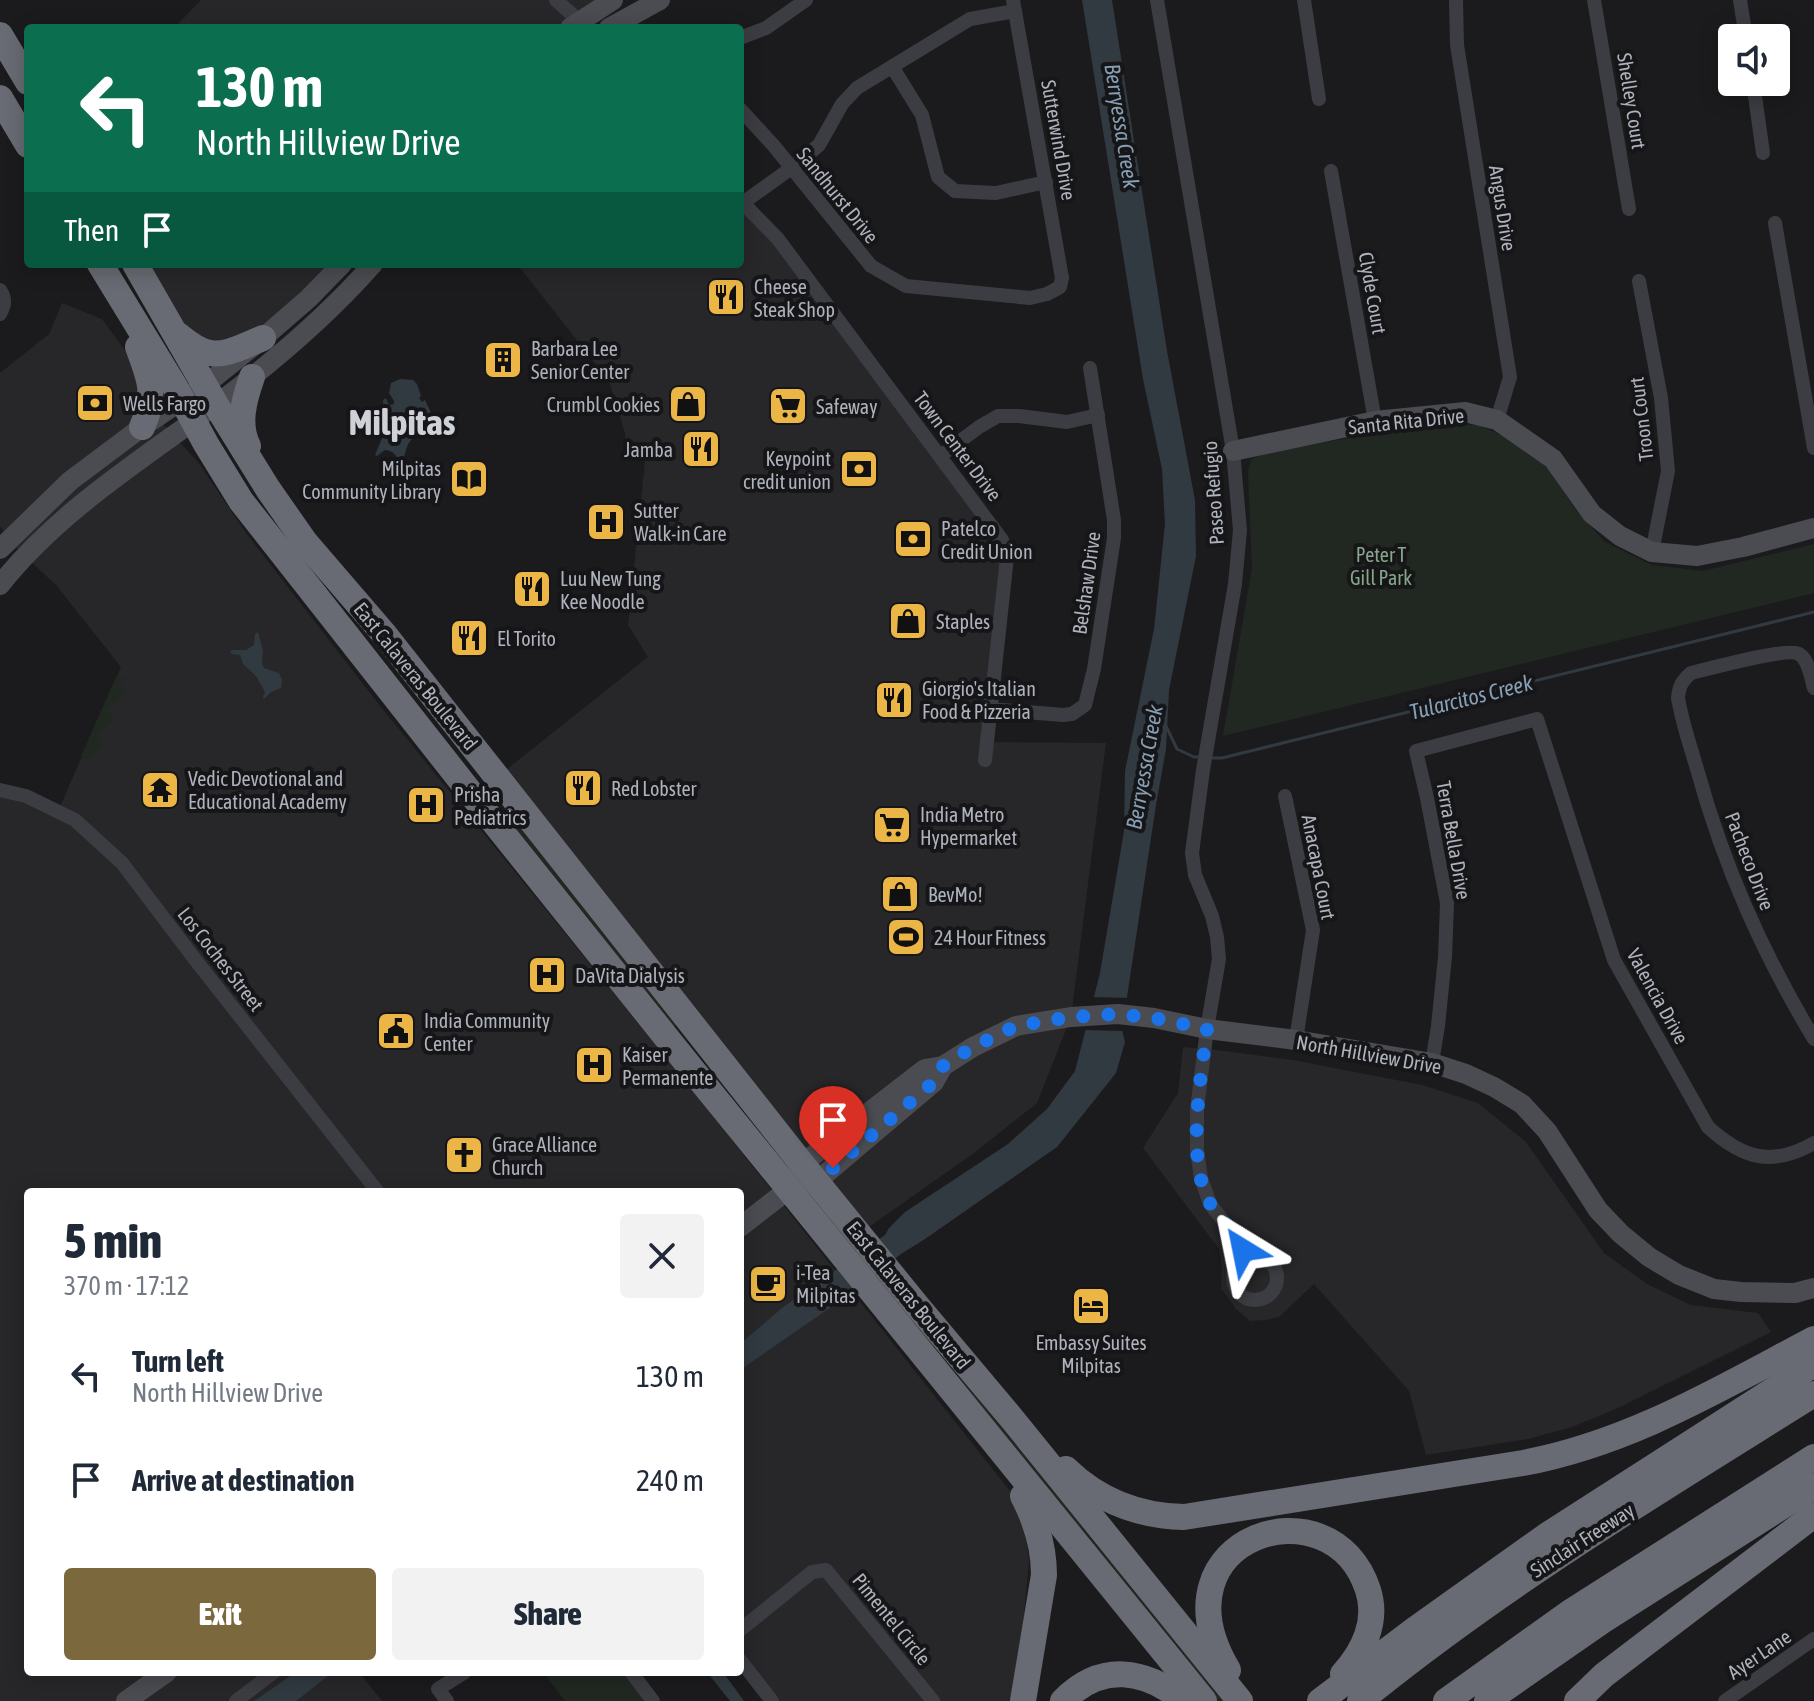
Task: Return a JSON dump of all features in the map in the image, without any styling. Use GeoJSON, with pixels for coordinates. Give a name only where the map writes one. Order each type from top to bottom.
{"type":"FeatureCollection","features":[{"type":"Feature","properties":{"kind":"highway"},"geometry":{"type":"LineString","coordinates":[[0,35],[24,75]]}},
{"type":"Feature","properties":{"kind":"highway"},"geometry":{"type":"LineString","coordinates":[[0,98],[24,138]]}},
{"type":"Feature","properties":{"kind":"highway","name":"East Calaveras Boulevard"},"geometry":{"type":"LineString","coordinates":[[103,268],[241,501],[844,1259],[1204,1701]]}},
{"type":"Feature","properties":{"kind":"highway","name":"East Calaveras Boulevard"},"geometry":{"type":"LineString","coordinates":[[137,268],[210,395],[305,542],[385,635],[809,1173],[1240,1701]]}},
{"type":"Feature","properties":{"kind":"highway"},"geometry":{"type":"LineString","coordinates":[[117,291],[151,386],[149,411],[142,427]]}},
{"type":"Feature","properties":{"kind":"highway"},"geometry":{"type":"LineString","coordinates":[[175,333],[209,354],[226,352],[263,338]]}},
{"type":"Feature","properties":{"kind":"highway"},"geometry":{"type":"LineString","coordinates":[[252,377],[242,412],[244,438],[268,489]]}},
{"type":"Feature","properties":{"kind":"highway"},"geometry":{"type":"LineString","coordinates":[[1013,1420],[1090,1488],[1128,1509],[1184,1517],[1508,1466],[1574,1452],[1649,1424],[1814,1339]]}},
{"type":"Feature","properties":{"kind":"highway"},"geometry":{"type":"LineString","coordinates":[[1318,1701],[1546,1536],[1814,1364]]}},
{"type":"Feature","properties":{"kind":"highway","name":"Sinclair Freeway"},"geometry":{"type":"LineString","coordinates":[[1360,1701],[1533,1572],[1814,1394]]}},
{"type":"Feature","properties":{"kind":"highway"},"geometry":{"type":"LineString","coordinates":[[1381,1701],[1533,1588],[1814,1410]]}},
{"type":"Feature","properties":{"kind":"highway"},"geometry":{"type":"LineString","coordinates":[[1004,1457],[1037,1524],[1044,1557],[1042,1594],[1023,1701]]}},
{"type":"Feature","properties":{"kind":"highway"},"geometry":{"type":"LineString","coordinates":[[1446,1701],[1569,1613],[1814,1457]]}},
{"type":"Feature","properties":{"kind":"highway"},"geometry":{"type":"LineString","coordinates":[[1487,1701],[1602,1621],[1814,1486]]}},
{"type":"Feature","properties":{"kind":"highway"},"geometry":{"type":"LineString","coordinates":[[1577,1701],[1604,1675],[1814,1515]]}},
{"type":"Feature","properties":{"kind":"highway"},"geometry":{"type":"LineString","coordinates":[[1247,1701],[1214,1642],[1208,1613],[1211,1585],[1223,1563],[1241,1546],[1264,1534],[1289,1531],[1316,1536],[1341,1550],[1360,1572],[1370,1599],[1369,1629],[1360,1652],[1318,1701]]}},
{"type":"Feature","properties":{"kind":"highway"},"geometry":{"type":"LineString","coordinates":[[1063,1701],[1082,1685],[1123,1673],[1161,1684],[1184,1701]]}},
{"type":"Feature","properties":{"kind":"street"},"geometry":{"type":"LineString","coordinates":[[556,0],[577,24]]}},
{"type":"Feature","properties":{"kind":"street"},"geometry":{"type":"LineString","coordinates":[[582,24],[613,0]]}},
{"type":"Feature","properties":{"kind":"street"},"geometry":{"type":"LineString","coordinates":[[616,24],[660,0]]}},
{"type":"Feature","properties":{"kind":"street"},"geometry":{"type":"LineString","coordinates":[[744,36],[766,28],[806,0]]}},
{"type":"Feature","properties":{"kind":"street","name":"Paseo Refugio"},"geometry":{"type":"LineString","coordinates":[[1157,0],[1233,451],[1240,530],[1235,584],[1192,853],[1195,875],[1212,916],[1219,959],[1197,1109],[1197,1150],[1201,1178],[1210,1204],[1241,1243],[1245,1258]]}},
{"type":"Feature","properties":{"kind":"street"},"geometry":{"type":"LineString","coordinates":[[1304,0],[1319,99]]}},
{"type":"Feature","properties":{"kind":"street","name":"Angus Drive"},"geometry":{"type":"LineString","coordinates":[[1456,0],[1457,45],[1510,377],[1497,420]]}},
{"type":"Feature","properties":{"kind":"street","name":"Shelley Court"},"geometry":{"type":"LineString","coordinates":[[1594,0],[1629,209]]}},
{"type":"Feature","properties":{"kind":"street"},"geometry":{"type":"LineString","coordinates":[[1740,0],[1744,24]]}},
{"type":"Feature","properties":{"kind":"street"},"geometry":{"type":"LineString","coordinates":[[744,196],[790,169],[819,145],[842,104],[857,88],[970,19],[1014,5]]}},
{"type":"Feature","properties":{"kind":"street","name":"Sutterwind Drive"},"geometry":{"type":"LineString","coordinates":[[1014,5],[1062,278],[1060,287]]}},
{"type":"Feature","properties":{"kind":"street"},"geometry":{"type":"LineString","coordinates":[[893,68],[922,115],[938,177],[955,191],[996,193],[1046,182]]}},
{"type":"Feature","properties":{"kind":"street"},"geometry":{"type":"LineString","coordinates":[[1755,96],[1763,153]]}},
{"type":"Feature","properties":{"kind":"street","name":"Sandhurst Drive"},"geometry":{"type":"LineString","coordinates":[[744,113],[871,266],[906,286],[1030,298],[1060,287]]}},
{"type":"Feature","properties":{"kind":"street","name":"Clyde Court"},"geometry":{"type":"LineString","coordinates":[[1331,171],[1375,421]]}},
{"type":"Feature","properties":{"kind":"street","name":"Town Center Drive"},"geometry":{"type":"LineString","coordinates":[[744,201],[778,239],[1002,540],[1007,557],[985,760]]}},
{"type":"Feature","properties":{"kind":"street"},"geometry":{"type":"LineString","coordinates":[[1775,223],[1814,448]]}},
{"type":"Feature","properties":{"kind":"street"},"geometry":{"type":"LineString","coordinates":[[210,395],[263,338],[338,268]]}},
{"type":"Feature","properties":{"kind":"street"},"geometry":{"type":"LineString","coordinates":[[0,585],[19,562],[188,410],[210,395],[252,377],[331,310],[369,268]]}},
{"type":"Feature","properties":{"kind":"street","name":"Troon Court"},"geometry":{"type":"LineString","coordinates":[[1639,281],[1661,398],[1668,471],[1652,552]]}},
{"type":"Feature","properties":{"kind":"street"},"geometry":{"type":"LineString","coordinates":[[0,290],[4,299],[0,314]]}},
{"type":"Feature","properties":{"kind":"street","name":"Belshaw Drive"},"geometry":{"type":"LineString","coordinates":[[990,709],[1063,715],[1072,714],[1085,705],[1094,669],[1114,538],[1114,513],[1090,368]]}},
{"type":"Feature","properties":{"kind":"street"},"geometry":{"type":"LineString","coordinates":[[1,544],[70,481],[142,427],[188,410]]}},
{"type":"Feature","properties":{"kind":"street","name":"Santa Rita Drive"},"geometry":{"type":"LineString","coordinates":[[1233,451],[1375,421],[1465,412],[1497,420],[1553,459],[1592,514],[1620,536],[1652,552],[1697,556],[1814,528]]}},
{"type":"Feature","properties":{"kind":"street"},"geometry":{"type":"LineString","coordinates":[[940,456],[998,416],[1067,422],[1098,415]]}},
{"type":"Feature","properties":{"kind":"street","name":"Pacheco Drive"},"geometry":{"type":"LineString","coordinates":[[1814,688],[1804,659],[1791,652],[1691,673],[1679,686],[1678,698],[1709,812],[1737,890],[1769,958],[1814,1039]]}},
{"type":"Feature","properties":{"kind":"street","name":"Terra Bella Drive"},"geometry":{"type":"LineString","coordinates":[[1432,1063],[1444,971],[1447,903],[1416,751],[1537,719]]}},
{"type":"Feature","properties":{"kind":"street","name":"Valencia Drive"},"geometry":{"type":"LineString","coordinates":[[1537,719],[1614,960],[1708,1127],[1727,1144],[1767,1157],[1785,1157],[1814,1143]]}},
{"type":"Feature","properties":{"kind":"street","name":"Los Coches Street"},"geometry":{"type":"LineString","coordinates":[[0,790],[26,796],[75,820],[122,863],[375,1188]]}},
{"type":"Feature","properties":{"kind":"street","name":"Anacapa Court"},"geometry":{"type":"LineString","coordinates":[[1285,796],[1313,930],[1296,1040]]}},
{"type":"Feature","properties":{"kind":"street","name":"North Hillview Drive"},"geometry":{"type":"LineString","coordinates":[[789,1189],[925,1069],[943,1066],[1016,1026],[1071,1017],[1142,1016],[1207,1029],[1296,1040],[1432,1063],[1466,1074],[1522,1104],[1547,1131],[1598,1210],[1649,1257],[1679,1275],[1714,1289],[1795,1293],[1814,1288]]}},
{"type":"Feature","properties":{"kind":"street"},"geometry":{"type":"LineString","coordinates":[[744,1224],[789,1189]]}},
{"type":"Feature","properties":{"kind":"street","name":"Pimentel Circle"},"geometry":{"type":"LineString","coordinates":[[744,1627],[812,1572],[826,1570],[933,1701]]}},
{"type":"Feature","properties":{"kind":"street","name":"Ayer Lane"},"geometry":{"type":"LineString","coordinates":[[1725,1701],[1814,1639]]}},
{"type":"Feature","properties":{"kind":"street"},"geometry":{"type":"LineString","coordinates":[[744,1665],[772,1701]]}},
{"type":"Feature","properties":{"kind":"street"},"geometry":{"type":"LineString","coordinates":[[126,1701],[161,1676]]}},
{"type":"Feature","properties":{"kind":"street"},"geometry":{"type":"LineString","coordinates":[[236,1701],[269,1676]]}},
{"type":"Feature","properties":{"kind":"street"},"geometry":{"type":"LineString","coordinates":[[447,1701],[438,1689],[459,1676]]}},
{"type":"Feature","properties":{"kind":"street"},"geometry":{"type":"LineString","coordinates":[[635,1677],[653,1701]]}},
{"type":"Feature","properties":{"kind":"shaded area"},"geometry":{"type":"Polygon","coordinates":[[[201,0],[613,0],[576,24],[178,24],[201,0]]]}},
{"type":"Feature","properties":{"kind":"shaded area"},"geometry":{"type":"Polygon","coordinates":[[[744,205],[1002,540],[987,742],[1106,743],[1071,1017],[1037,1103],[974,1153],[859,1234],[497,777],[648,657],[628,625],[645,461],[626,457],[625,433],[609,381],[520,268],[744,268],[744,205]]]}},
{"type":"Feature","properties":{"kind":"shaded area"},"geometry":{"type":"Polygon","coordinates":[[[152,268],[338,268],[263,338],[195,347],[152,268]]]}},
{"type":"Feature","properties":{"kind":"shaded area"},"geometry":{"type":"Polygon","coordinates":[[[62,303],[102,319],[132,360],[142,401],[198,462],[246,533],[381,707],[685,1081],[1022,1506],[1029,1561],[1016,1701],[776,1701],[744,1663],[744,1188],[24,1188],[24,1676],[362,1676],[382,1701],[0,1701],[0,794],[59,809],[121,667],[56,585],[15,547],[0,526],[0,373],[49,334],[62,303]]]}},
{"type":"Feature","properties":{"kind":"shaded area"},"geometry":{"type":"Polygon","coordinates":[[[1183,1047],[1293,1060],[1422,1085],[1478,1103],[1526,1142],[1604,1253],[1647,1284],[1691,1305],[1758,1313],[1771,1332],[1618,1408],[1572,1427],[1528,1439],[1426,1455],[1409,1391],[1314,1284],[1279,1317],[1250,1321],[1235,1308],[1221,1288],[1219,1249],[1143,1148],[1178,1093],[1183,1047]]]}},
{"type":"Feature","properties":{"kind":"green space","name":"Peter T Gill Park"},"geometry":{"type":"Polygon","coordinates":[[[1440,424],[1479,425],[1528,448],[1605,542],[1652,565],[1703,571],[1814,544],[1814,593],[1223,736],[1252,568],[1248,472],[1251,460],[1263,452],[1440,424]]]}},
{"type":"Feature","properties":{"kind":"green space"},"geometry":{"type":"Polygon","coordinates":[[[117,675],[125,679],[119,684],[126,694],[107,709],[115,720],[97,734],[104,745],[84,760],[81,756],[117,675]]]}},
{"type":"Feature","properties":{"kind":"green space"},"geometry":{"type":"Polygon","coordinates":[[[518,820],[678,1023],[672,1029],[511,825],[518,820]]]}},
{"type":"Feature","properties":{"kind":"green space"},"geometry":{"type":"Polygon","coordinates":[[[924,1330],[1227,1701],[1217,1701],[918,1335],[924,1330]]]}},
{"type":"Feature","properties":{"kind":"green space"},"geometry":{"type":"Polygon","coordinates":[[[546,1676],[634,1676],[653,1701],[565,1701],[546,1676]]]}},
{"type":"Feature","properties":{"kind":"water","name":"Berryessa Creek"},"geometry":{"type":"Polygon","coordinates":[[[1082,0],[1112,0],[1167,351],[1195,500],[1196,556],[1169,690],[1166,749],[1122,1030],[1125,1042],[1116,1073],[1057,1147],[744,1367],[744,1341],[782,1308],[885,1235],[905,1212],[1008,1144],[1047,1109],[1075,1071],[1100,973],[1124,831],[1125,771],[1154,629],[1165,524],[1162,469],[1143,379],[1082,0]]]}},
{"type":"Feature","properties":{"kind":"water"},"geometry":{"type":"Polygon","coordinates":[[[400,379],[413,380],[417,384],[419,398],[422,402],[425,400],[432,415],[426,428],[409,443],[399,464],[397,456],[391,451],[385,450],[375,455],[385,431],[383,400],[386,398],[389,405],[394,404],[389,393],[391,383],[400,379]]]}},
{"type":"Feature","properties":{"kind":"water"},"geometry":{"type":"Polygon","coordinates":[[[258,632],[264,668],[279,673],[282,680],[281,688],[264,699],[265,692],[256,676],[243,664],[240,655],[230,652],[246,650],[254,645],[258,632]]]}},
{"type":"Feature","properties":{"kind":"water"},"geometry":{"type":"Polygon","coordinates":[[[290,1676],[328,1676],[296,1701],[254,1701],[290,1676]]]}},
{"type":"Feature","properties":{"kind":"water"},"geometry":{"type":"Polygon","coordinates":[[[710,1676],[726,1676],[744,1701],[730,1701],[710,1676]]]}},
{"type":"Feature","properties":{"kind":"pier"},"geometry":{"type":"Polygon","coordinates":[[[1089,997],[1131,998],[1126,1031],[1082,1030],[1089,997]]]}},
{"type":"Feature","properties":{"kind":"waterway","name":"Tularcitos Creek"},"geometry":{"type":"LineString","coordinates":[[1212,758],[1814,612]]}},
{"type":"Feature","properties":{"kind":"waterway","name":"Tularcitos Creek"},"geometry":{"type":"LineString","coordinates":[[1165,724],[1177,749],[1200,757]]}},
{"type":"Feature","properties":{"kind":"place","name":"Cheese Steak Shop"},"geometry":{"type":"Point","coordinates":[726,297]}},
{"type":"Feature","properties":{"kind":"place","name":"Barbara Lee Senior Center"},"geometry":{"type":"Point","coordinates":[503,360]}},
{"type":"Feature","properties":{"kind":"place","name":"Wells Fargo"},"geometry":{"type":"Point","coordinates":[95,403]}},
{"type":"Feature","properties":{"kind":"place","name":"Crumbl Cookies"},"geometry":{"type":"Point","coordinates":[688,404]}},
{"type":"Feature","properties":{"kind":"place","name":"Safeway"},"geometry":{"type":"Point","coordinates":[788,406]}},
{"type":"Feature","properties":{"kind":"place","name":"Jamba"},"geometry":{"type":"Point","coordinates":[701,449]}},
{"type":"Feature","properties":{"kind":"place","name":"Keypoint credit union"},"geometry":{"type":"Point","coordinates":[859,469]}},
{"type":"Feature","properties":{"kind":"place","name":"Milpitas Community Library"},"geometry":{"type":"Point","coordinates":[469,479]}},
{"type":"Feature","properties":{"kind":"place","name":"Sutter Walk-in Care"},"geometry":{"type":"Point","coordinates":[606,522]}},
{"type":"Feature","properties":{"kind":"place","name":"Patelco Credit Union"},"geometry":{"type":"Point","coordinates":[913,539]}},
{"type":"Feature","properties":{"kind":"place","name":"Luu New Tung Kee Noodle"},"geometry":{"type":"Point","coordinates":[532,589]}},
{"type":"Feature","properties":{"kind":"place","name":"Staples"},"geometry":{"type":"Point","coordinates":[908,621]}},
{"type":"Feature","properties":{"kind":"place","name":"El Torito"},"geometry":{"type":"Point","coordinates":[469,638]}},
{"type":"Feature","properties":{"kind":"place","name":"Giorgio's Italian Food & Pizzeria"},"geometry":{"type":"Point","coordinates":[894,700]}},
{"type":"Feature","properties":{"kind":"place","name":"Red Lobster"},"geometry":{"type":"Point","coordinates":[583,788]}},
{"type":"Feature","properties":{"kind":"place","name":"Vedic Devotional and Educational Academy"},"geometry":{"type":"Point","coordinates":[160,790]}},
{"type":"Feature","properties":{"kind":"place","name":"Prisha Pediatrics"},"geometry":{"type":"Point","coordinates":[426,805]}},
{"type":"Feature","properties":{"kind":"place","name":"India Metro Hypermarket"},"geometry":{"type":"Point","coordinates":[892,825]}},
{"type":"Feature","properties":{"kind":"place","name":"BevMo!"},"geometry":{"type":"Point","coordinates":[900,894]}},
{"type":"Feature","properties":{"kind":"place","name":"24 Hour Fitness"},"geometry":{"type":"Point","coordinates":[906,937]}},
{"type":"Feature","properties":{"kind":"place","name":"DaVita Dialysis"},"geometry":{"type":"Point","coordinates":[547,975]}},
{"type":"Feature","properties":{"kind":"place","name":"India Community Center"},"geometry":{"type":"Point","coordinates":[396,1031]}},
{"type":"Feature","properties":{"kind":"place","name":"Kaiser Permanente"},"geometry":{"type":"Point","coordinates":[594,1065]}},
{"type":"Feature","properties":{"kind":"place","name":"Grace Alliance Church"},"geometry":{"type":"Point","coordinates":[464,1155]}},
{"type":"Feature","properties":{"kind":"place","name":"i-Tea Milpitas"},"geometry":{"type":"Point","coordinates":[768,1284]}},
{"type":"Feature","properties":{"kind":"place","name":"Embassy Suites Milpitas"},"geometry":{"type":"Point","coordinates":[1091,1306]}},
{"type":"Feature","properties":{"kind":"district","name":"Milpitas"},"geometry":{"type":"Point","coordinates":[402,422]}},
{"type":"Feature","properties":{"kind":"route"},"geometry":{"type":"LineString","coordinates":[[833,1168],[934,1082],[943,1066],[1016,1026],[1095,1015],[1154,1018],[1207,1029],[1197,1109],[1201,1178],[1210,1204],[1239,1240],[1243,1250]]}}]}
